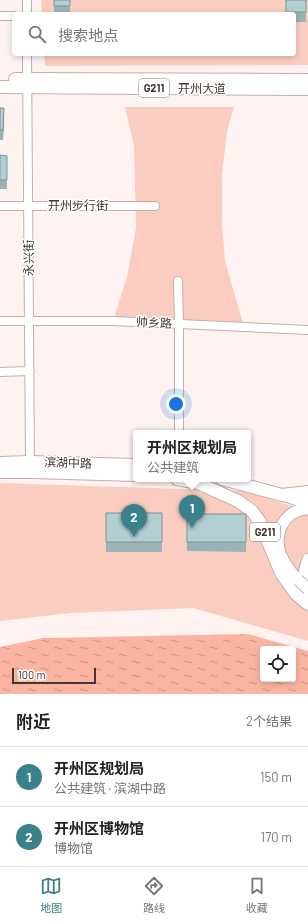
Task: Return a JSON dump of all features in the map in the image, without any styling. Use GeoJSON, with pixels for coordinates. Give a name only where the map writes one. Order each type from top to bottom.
{"type":"FeatureCollection","features":[{"type":"Feature","properties":{"kind":"highway","name":"开州大道"},"geometry":{"type":"LineString","coordinates":[[0,79],[28,83],[308,90]]}},
{"type":"Feature","properties":{"kind":"highway","name":"开州大道"},"geometry":{"type":"LineString","coordinates":[[0,87],[28,83],[308,80]]}},
{"type":"Feature","properties":{"kind":"highway","name":"滨湖中路"},"geometry":{"type":"LineString","coordinates":[[0,463],[30,462],[133,465]]}},
{"type":"Feature","properties":{"kind":"highway","name":"滨湖中路"},"geometry":{"type":"LineString","coordinates":[[0,472],[133,475]]}},
{"type":"Feature","properties":{"kind":"highway","name":"G211"},"geometry":{"type":"LineString","coordinates":[[193,482],[238,500],[252,511],[260,522],[281,573],[296,594],[308,604]]}},
{"type":"Feature","properties":{"kind":"highway"},"geometry":{"type":"LineString","coordinates":[[233,482],[282,495],[308,492]]}},
{"type":"Feature","properties":{"kind":"main road"},"geometry":{"type":"LineString","coordinates":[[282,495],[308,504]]}},
{"type":"Feature","properties":{"kind":"main road"},"geometry":{"type":"LineString","coordinates":[[308,509],[302,509],[289,516],[282,523],[278,534],[278,544],[285,564],[291,573],[308,589]]}},
{"type":"Feature","properties":{"kind":"main road"},"geometry":{"type":"LineString","coordinates":[[308,560],[303,578],[304,588],[308,598]]}},
{"type":"Feature","properties":{"kind":"street"},"geometry":{"type":"LineString","coordinates":[[27,0],[27,12]]}},
{"type":"Feature","properties":{"kind":"street"},"geometry":{"type":"LineString","coordinates":[[0,16],[12,16]]}},
{"type":"Feature","properties":{"kind":"street","name":"永兴街"},"geometry":{"type":"LineString","coordinates":[[28,56],[30,462]]}},
{"type":"Feature","properties":{"kind":"street","name":"开州步行街"},"geometry":{"type":"LineString","coordinates":[[0,206],[155,206]]}},
{"type":"Feature","properties":{"kind":"street"},"geometry":{"type":"LineString","coordinates":[[178,281],[179,430]]}},
{"type":"Feature","properties":{"kind":"street","name":"帅乡路"},"geometry":{"type":"LineString","coordinates":[[0,321],[113,321],[308,330]]}},
{"type":"Feature","properties":{"kind":"street"},"geometry":{"type":"LineString","coordinates":[[0,372],[30,371]]}},
{"type":"Feature","properties":{"kind":"shaded area"},"geometry":{"type":"Polygon","coordinates":[[[41,0],[308,0],[308,65],[45,66],[44,56],[296,56],[296,12],[42,12],[41,0]]]}},
{"type":"Feature","properties":{"kind":"shaded area"},"geometry":{"type":"Polygon","coordinates":[[[125,107],[234,107],[227,131],[222,175],[222,224],[225,261],[244,327],[113,321],[127,277],[136,228],[134,146],[125,107]]]}},
{"type":"Feature","properties":{"kind":"shaded area"},"geometry":{"type":"Polygon","coordinates":[[[0,483],[244,491],[308,511],[308,641],[193,608],[71,613],[0,621],[0,483]]]}},
{"type":"Feature","properties":{"kind":"water"},"geometry":{"type":"Polygon","coordinates":[[[248,634],[290,646],[260,646],[260,682],[296,682],[296,648],[308,651],[308,694],[0,694],[0,647],[43,638],[248,634]]]}},
{"type":"Feature","properties":{"kind":"building"},"geometry":{"type":"Polygon","coordinates":[[[54,0],[70,0],[70,6],[54,6],[54,0]]]}},
{"type":"Feature","properties":{"kind":"building"},"geometry":{"type":"Polygon","coordinates":[[[286,0],[306,0],[306,12],[286,12],[286,0]]]}},
{"type":"Feature","properties":{"kind":"building"},"geometry":{"type":"Polygon","coordinates":[[[0,108],[4,108],[3,130],[0,130],[0,108]]]}},
{"type":"Feature","properties":{"kind":"building"},"geometry":{"type":"Polygon","coordinates":[[[0,155],[7,156],[7,180],[0,180],[0,155]]]}},
{"type":"Feature","properties":{"kind":"building"},"geometry":{"type":"Polygon","coordinates":[[[106,513],[162,513],[162,542],[106,542],[106,513]]]}},
{"type":"Feature","properties":{"kind":"building"},"geometry":{"type":"Polygon","coordinates":[[[187,514],[246,514],[246,542],[187,542],[187,514]]]}},
{"type":"Feature","properties":{"kind":"place","name":"开州区规划局"},"geometry":{"type":"Point","coordinates":[192,528]}},
{"type":"Feature","properties":{"kind":"place","name":"开州区博物馆"},"geometry":{"type":"Point","coordinates":[134,537]}}]}
